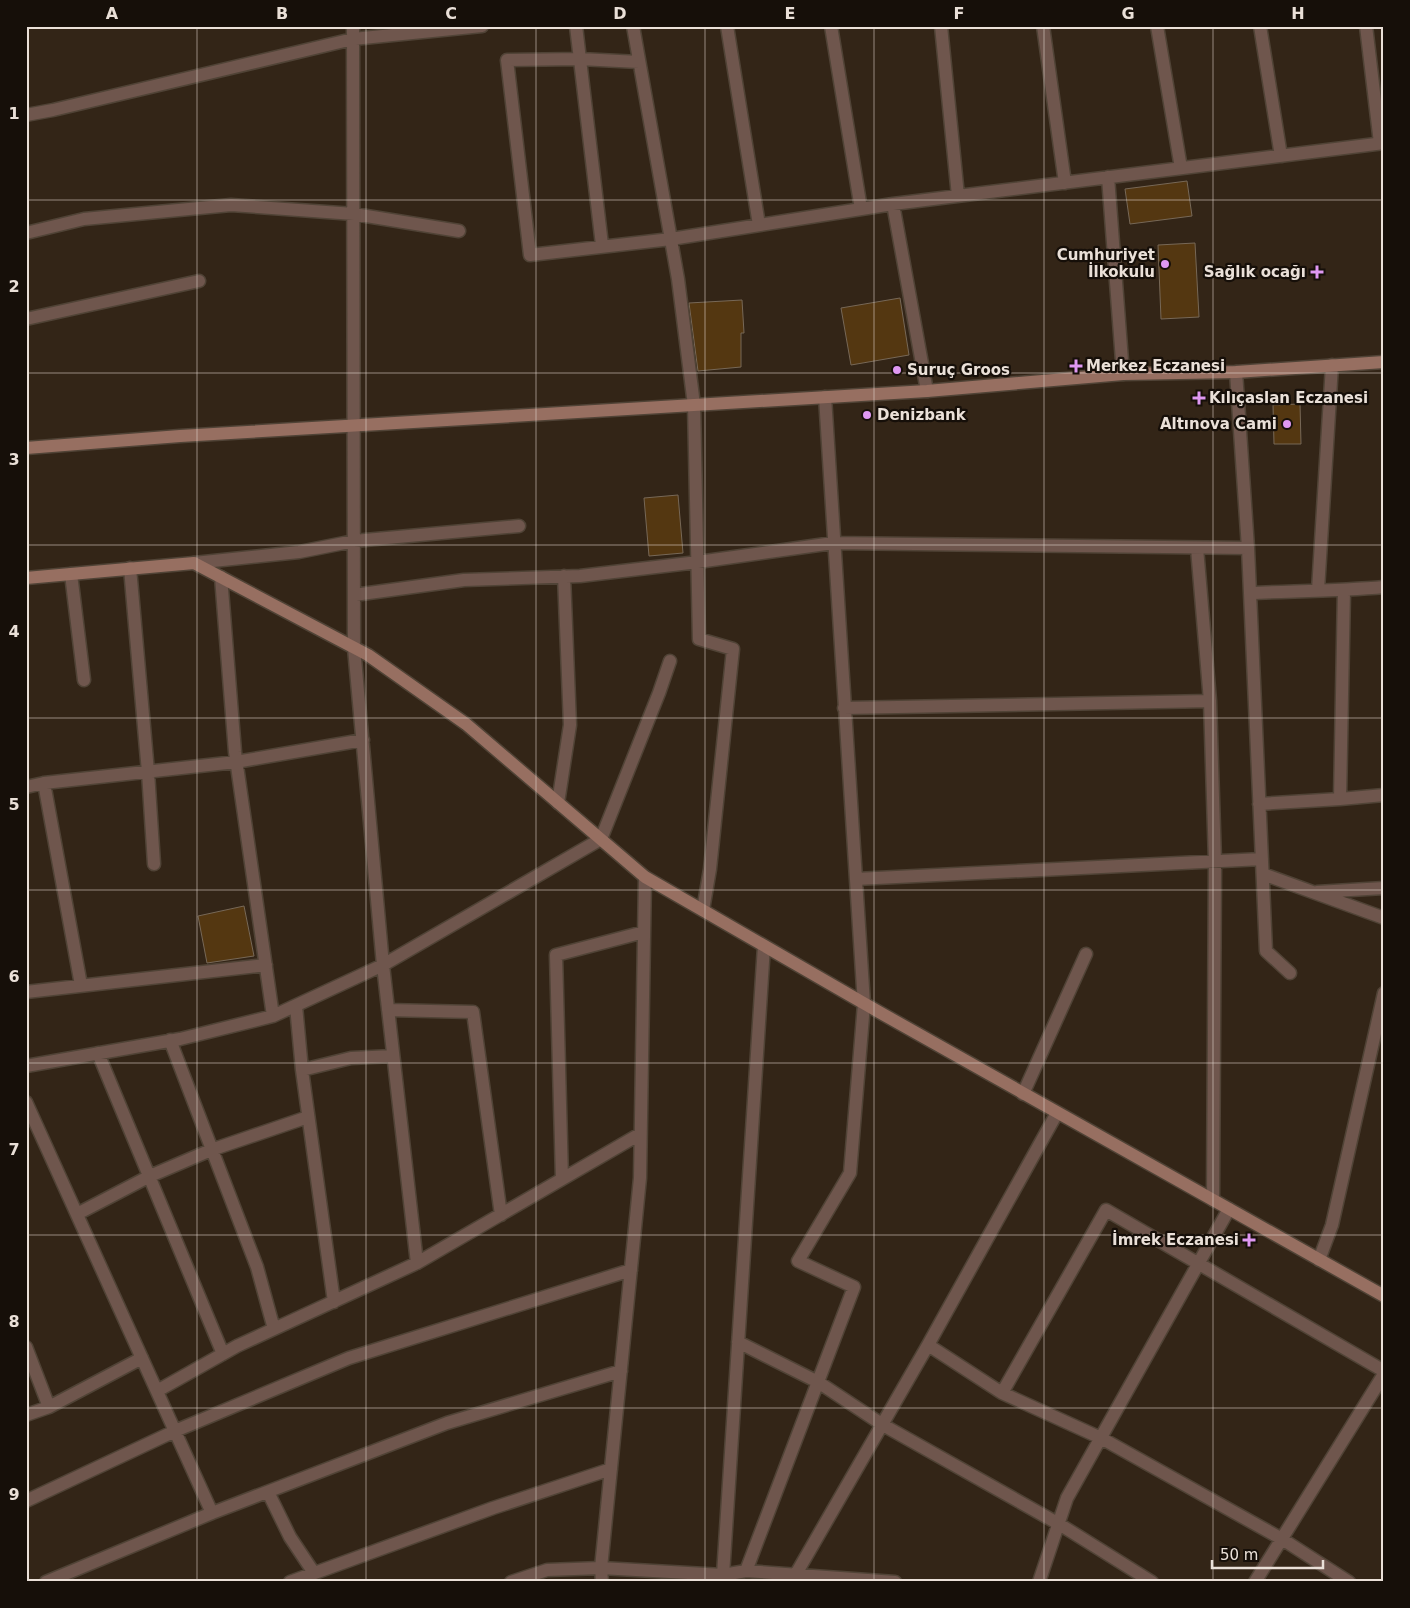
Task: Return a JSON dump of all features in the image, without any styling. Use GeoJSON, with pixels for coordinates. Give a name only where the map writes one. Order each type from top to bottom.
{"type":"FeatureCollection","features":[{"type":"Feature","properties":{"kind":"street"},"geometry":{"type":"LineString","coordinates":[[353,26],[354,648],[383,965],[417,1264]]}},
{"type":"Feature","properties":{"kind":"street"},"geometry":{"type":"LineString","coordinates":[[26,115],[353,40],[482,26]]}},
{"type":"Feature","properties":{"kind":"street"},"geometry":{"type":"LineString","coordinates":[[576,26],[602,245]]}},
{"type":"Feature","properties":{"kind":"street"},"geometry":{"type":"LineString","coordinates":[[633,26],[678,279],[694,405],[700,639],[733,649],[710,869],[703,910]]}},
{"type":"Feature","properties":{"kind":"street"},"geometry":{"type":"LineString","coordinates":[[727,26],[759,225]]}},
{"type":"Feature","properties":{"kind":"street"},"geometry":{"type":"LineString","coordinates":[[831,26],[861,209]]}},
{"type":"Feature","properties":{"kind":"street"},"geometry":{"type":"LineString","coordinates":[[941,26],[958,196]]}},
{"type":"Feature","properties":{"kind":"street"},"geometry":{"type":"LineString","coordinates":[[1043,26],[1065,183]]}},
{"type":"Feature","properties":{"kind":"street"},"geometry":{"type":"LineString","coordinates":[[1157,26],[1180,168]]}},
{"type":"Feature","properties":{"kind":"street"},"geometry":{"type":"LineString","coordinates":[[1260,26],[1281,156]]}},
{"type":"Feature","properties":{"kind":"street"},"geometry":{"type":"LineString","coordinates":[[639,62],[580,59],[507,60],[530,255],[564,252],[602,245],[671,239],[893,204],[1382,143],[1366,26]]}},
{"type":"Feature","properties":{"kind":"street"},"geometry":{"type":"LineString","coordinates":[[1108,177],[1123,374]]}},
{"type":"Feature","properties":{"kind":"street"},"geometry":{"type":"LineString","coordinates":[[893,204],[927,391]]}},
{"type":"Feature","properties":{"kind":"street"},"geometry":{"type":"LineString","coordinates":[[26,233],[84,219],[231,206],[354,214],[459,231]]}},
{"type":"Feature","properties":{"kind":"street"},"geometry":{"type":"LineString","coordinates":[[26,319],[199,281]]}},
{"type":"Feature","properties":{"kind":"street"},"geometry":{"type":"LineString","coordinates":[[26,448],[927,391],[1123,374],[1236,372],[1384,362]]}},
{"type":"Feature","properties":{"kind":"street"},"geometry":{"type":"LineString","coordinates":[[1318,590],[1332,365]]}},
{"type":"Feature","properties":{"kind":"street"},"geometry":{"type":"LineString","coordinates":[[1236,372],[1248,548],[1266,951],[1290,973]]}},
{"type":"Feature","properties":{"kind":"street"},"geometry":{"type":"LineString","coordinates":[[746,1571],[854,1287],[798,1261],[850,1172],[864,1004],[824,397]]}},
{"type":"Feature","properties":{"kind":"street"},"geometry":{"type":"LineString","coordinates":[[26,578],[299,552],[354,541],[519,526]]}},
{"type":"Feature","properties":{"kind":"street"},"geometry":{"type":"LineString","coordinates":[[354,595],[464,580],[564,576],[698,562],[833,543],[1248,548]]}},
{"type":"Feature","properties":{"kind":"street"},"geometry":{"type":"LineString","coordinates":[[1197,548],[1210,701],[1215,862],[1213,1200]]}},
{"type":"Feature","properties":{"kind":"street"},"geometry":{"type":"LineString","coordinates":[[194,563],[368,656],[466,724],[645,877],[864,1004],[1384,1296]]}},
{"type":"Feature","properties":{"kind":"street"},"geometry":{"type":"LineString","coordinates":[[130,568],[154,864]]}},
{"type":"Feature","properties":{"kind":"street"},"geometry":{"type":"LineString","coordinates":[[71,574],[84,680]]}},
{"type":"Feature","properties":{"kind":"street"},"geometry":{"type":"LineString","coordinates":[[558,803],[570,725],[564,576]]}},
{"type":"Feature","properties":{"kind":"street"},"geometry":{"type":"LineString","coordinates":[[222,577],[236,762],[273,1016]]}},
{"type":"Feature","properties":{"kind":"street"},"geometry":{"type":"LineString","coordinates":[[1250,593],[1344,590],[1384,586]]}},
{"type":"Feature","properties":{"kind":"street"},"geometry":{"type":"LineString","coordinates":[[1340,799],[1344,590]]}},
{"type":"Feature","properties":{"kind":"street"},"geometry":{"type":"LineString","coordinates":[[26,1066],[170,1040],[273,1016],[383,965],[600,839],[660,692],[670,661]]}},
{"type":"Feature","properties":{"kind":"street"},"geometry":{"type":"LineString","coordinates":[[844,708],[1210,701]]}},
{"type":"Feature","properties":{"kind":"street"},"geometry":{"type":"LineString","coordinates":[[26,787],[44,783],[236,762],[363,740]]}},
{"type":"Feature","properties":{"kind":"street"},"geometry":{"type":"LineString","coordinates":[[44,783],[81,985]]}},
{"type":"Feature","properties":{"kind":"street"},"geometry":{"type":"LineString","coordinates":[[1259,804],[1384,795]]}},
{"type":"Feature","properties":{"kind":"street"},"geometry":{"type":"LineString","coordinates":[[856,879],[1262,859]]}},
{"type":"Feature","properties":{"kind":"street"},"geometry":{"type":"LineString","coordinates":[[1263,874],[1384,918]]}},
{"type":"Feature","properties":{"kind":"street"},"geometry":{"type":"LineString","coordinates":[[602,1582],[601,1568],[640,1178],[645,877]]}},
{"type":"Feature","properties":{"kind":"street"},"geometry":{"type":"LineString","coordinates":[[1309,892],[1384,888]]}},
{"type":"Feature","properties":{"kind":"street"},"geometry":{"type":"LineString","coordinates":[[562,1179],[556,955],[644,932]]}},
{"type":"Feature","properties":{"kind":"street"},"geometry":{"type":"LineString","coordinates":[[723,1578],[764,946]]}},
{"type":"Feature","properties":{"kind":"street"},"geometry":{"type":"LineString","coordinates":[[1023,1094],[1086,954]]}},
{"type":"Feature","properties":{"kind":"street"},"geometry":{"type":"LineString","coordinates":[[26,992],[266,965]]}},
{"type":"Feature","properties":{"kind":"street"},"geometry":{"type":"LineString","coordinates":[[1319,1260],[1332,1225],[1384,993]]}},
{"type":"Feature","properties":{"kind":"street"},"geometry":{"type":"LineString","coordinates":[[296,1006],[308,1117],[334,1302]]}},
{"type":"Feature","properties":{"kind":"street"},"geometry":{"type":"LineString","coordinates":[[388,1010],[473,1012],[501,1214]]}},
{"type":"Feature","properties":{"kind":"street"},"geometry":{"type":"LineString","coordinates":[[170,1040],[257,1267],[274,1329]]}},
{"type":"Feature","properties":{"kind":"street"},"geometry":{"type":"LineString","coordinates":[[98,1053],[223,1354]]}},
{"type":"Feature","properties":{"kind":"street"},"geometry":{"type":"LineString","coordinates":[[302,1070],[351,1058],[394,1056]]}},
{"type":"Feature","properties":{"kind":"street"},"geometry":{"type":"LineString","coordinates":[[26,1102],[212,1513]]}},
{"type":"Feature","properties":{"kind":"street"},"geometry":{"type":"LineString","coordinates":[[796,1574],[883,1425],[1057,1113]]}},
{"type":"Feature","properties":{"kind":"street"},"geometry":{"type":"LineString","coordinates":[[77,1214],[150,1176],[212,1150],[308,1117]]}},
{"type":"Feature","properties":{"kind":"street"},"geometry":{"type":"LineString","coordinates":[[157,1391],[223,1354],[274,1329],[417,1264],[640,1134]]}},
{"type":"Feature","properties":{"kind":"street"},"geometry":{"type":"LineString","coordinates":[[1039,1582],[1067,1498],[1229,1209]]}},
{"type":"Feature","properties":{"kind":"street"},"geometry":{"type":"LineString","coordinates":[[1002,1392],[1106,1210],[1384,1373],[1255,1582]]}},
{"type":"Feature","properties":{"kind":"street"},"geometry":{"type":"LineString","coordinates":[[26,1501],[175,1431],[349,1358],[631,1270]]}},
{"type":"Feature","properties":{"kind":"street"},"geometry":{"type":"LineString","coordinates":[[738,1342],[818,1382],[883,1425],[1059,1524],[1152,1582]]}},
{"type":"Feature","properties":{"kind":"street"},"geometry":{"type":"LineString","coordinates":[[928,1345],[1002,1392],[1101,1438],[1282,1539],[1349,1582]]}},
{"type":"Feature","properties":{"kind":"street"},"geometry":{"type":"LineString","coordinates":[[26,1347],[49,1406]]}},
{"type":"Feature","properties":{"kind":"street"},"geometry":{"type":"LineString","coordinates":[[26,1415],[49,1406],[142,1358]]}},
{"type":"Feature","properties":{"kind":"street"},"geometry":{"type":"LineString","coordinates":[[46,1582],[212,1513],[447,1423],[621,1371]]}},
{"type":"Feature","properties":{"kind":"street"},"geometry":{"type":"LineString","coordinates":[[290,1582],[494,1508],[611,1469]]}},
{"type":"Feature","properties":{"kind":"street"},"geometry":{"type":"LineString","coordinates":[[268,1492],[290,1537],[314,1573]]}},
{"type":"Feature","properties":{"kind":"street"},"geometry":{"type":"LineString","coordinates":[[511,1582],[547,1570],[601,1568],[723,1578],[746,1571],[895,1582]]}},
{"type":"Feature","properties":{"kind":"building"},"geometry":{"type":"Polygon","coordinates":[[[1187,181],[1192,216],[1130,224],[1125,189],[1187,181]]]}},
{"type":"Feature","properties":{"kind":"building"},"geometry":{"type":"Polygon","coordinates":[[[1195,243],[1199,317],[1161,319],[1158,245],[1195,243]]]}},
{"type":"Feature","properties":{"kind":"building"},"geometry":{"type":"Polygon","coordinates":[[[900,298],[909,355],[851,365],[841,308],[900,298]]]}},
{"type":"Feature","properties":{"kind":"building"},"geometry":{"type":"Polygon","coordinates":[[[742,300],[744,333],[741,333],[741,367],[698,371],[689,303],[742,300]]]}},
{"type":"Feature","properties":{"kind":"building","name":"Altınova Cami"},"geometry":{"type":"Polygon","coordinates":[[[1300,404],[1301,444],[1274,444],[1273,405],[1300,404]]]}},
{"type":"Feature","properties":{"kind":"building"},"geometry":{"type":"Polygon","coordinates":[[[678,495],[683,553],[649,556],[644,498],[678,495]]]}},
{"type":"Feature","properties":{"kind":"building"},"geometry":{"type":"Polygon","coordinates":[[[244,906],[254,956],[207,963],[198,916],[244,906]]]}},
{"type":"Feature","properties":{"kind":"place","name":"Cumhuriyet İlkokulu"},"geometry":{"type":"Point","coordinates":[1165,264]}},
{"type":"Feature","properties":{"kind":"place","name":"Sağlık ocağı"},"geometry":{"type":"Point","coordinates":[1317,272]}},
{"type":"Feature","properties":{"kind":"place","name":"Merkez Eczanesi"},"geometry":{"type":"Point","coordinates":[1076,366]}},
{"type":"Feature","properties":{"kind":"place","name":"Suruç Groos"},"geometry":{"type":"Point","coordinates":[897,370]}},
{"type":"Feature","properties":{"kind":"place","name":"Kılıçaslan Eczanesi"},"geometry":{"type":"Point","coordinates":[1199,398]}},
{"type":"Feature","properties":{"kind":"place","name":"Denizbank"},"geometry":{"type":"Point","coordinates":[867,415]}},
{"type":"Feature","properties":{"kind":"place","name":"Altınova Cami"},"geometry":{"type":"Point","coordinates":[1287,424]}},
{"type":"Feature","properties":{"kind":"place","name":"İmrek Eczanesi"},"geometry":{"type":"Point","coordinates":[1249,1240]}}]}
